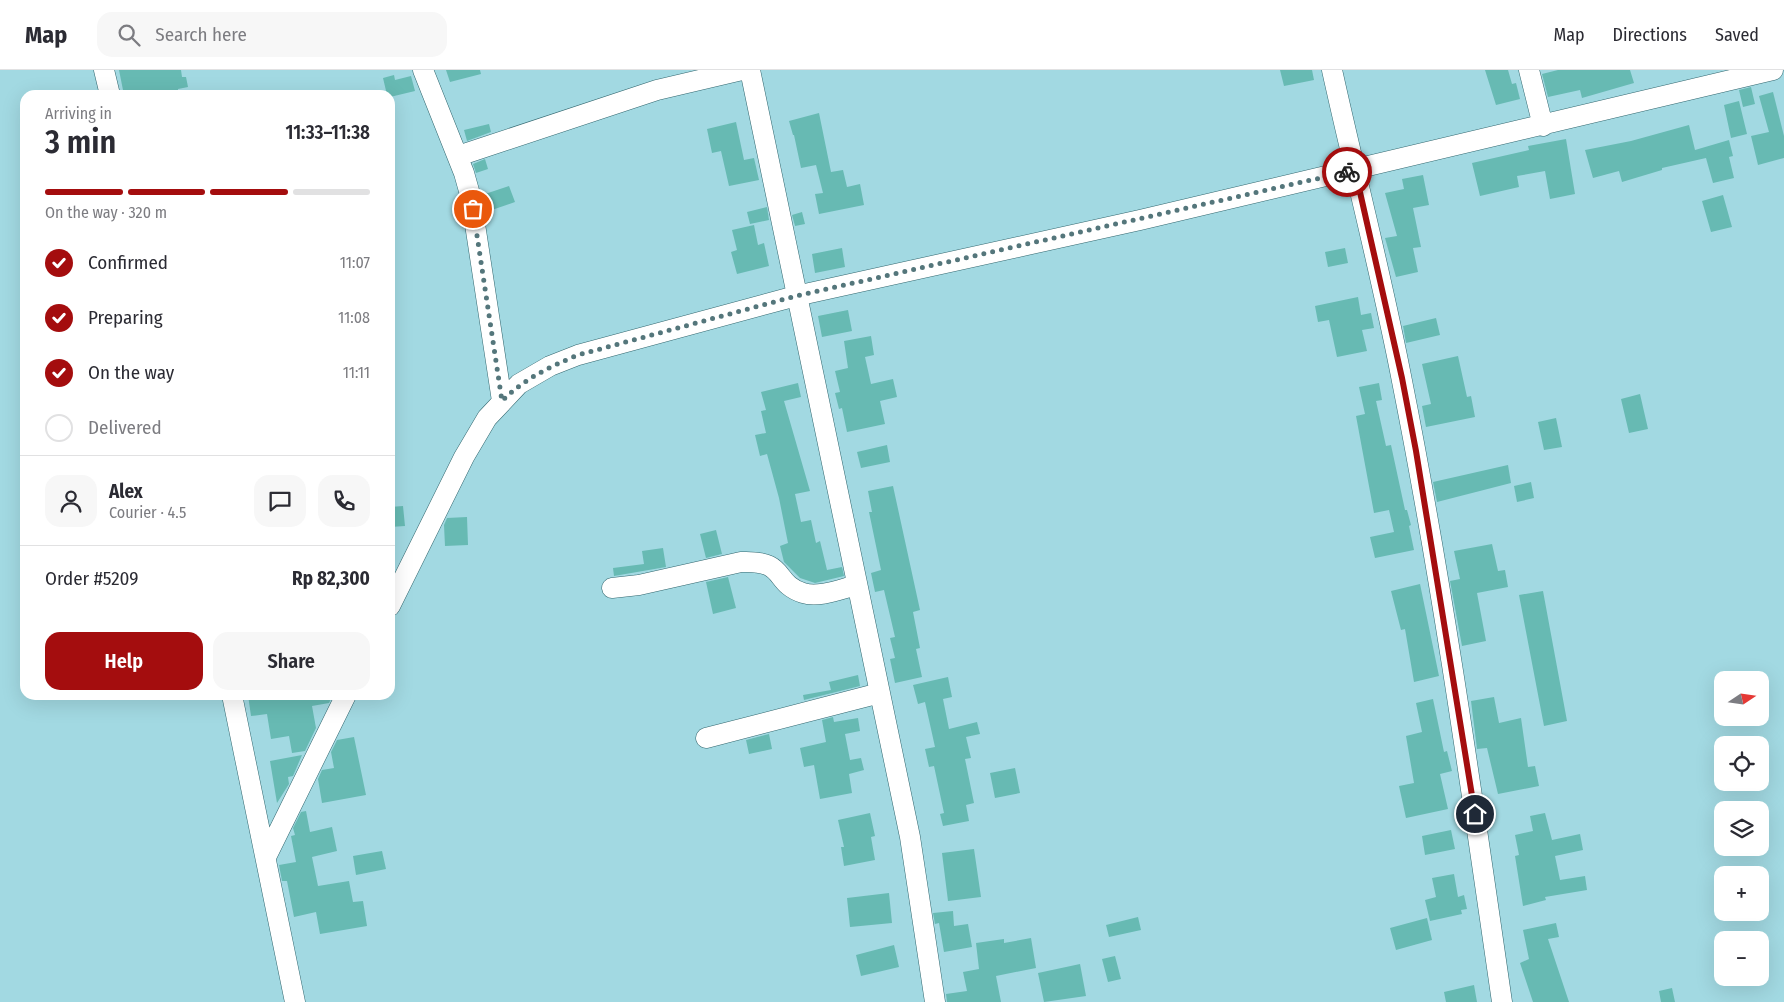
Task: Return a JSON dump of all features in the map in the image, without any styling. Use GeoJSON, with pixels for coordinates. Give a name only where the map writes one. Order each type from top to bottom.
{"type":"FeatureCollection","features":[{"type":"Feature","properties":{"kind":"street"},"geometry":{"type":"LineString","coordinates":[[104,70],[109,90]]}},
{"type":"Feature","properties":{"kind":"street"},"geometry":{"type":"LineString","coordinates":[[423,70],[464,173],[475,220],[502,401]]}},
{"type":"Feature","properties":{"kind":"street"},"geometry":{"type":"LineString","coordinates":[[458,156],[657,90],[742,70]]}},
{"type":"Feature","properties":{"kind":"street"},"geometry":{"type":"LineString","coordinates":[[750,70],[910,837],[935,1002]]}},
{"type":"Feature","properties":{"kind":"street"},"geometry":{"type":"LineString","coordinates":[[1332,70],[1402,378],[1417,460],[1475,814],[1502,1002]]}},
{"type":"Feature","properties":{"kind":"street"},"geometry":{"type":"LineString","coordinates":[[1529,70],[1543,126]]}},
{"type":"Feature","properties":{"kind":"street"},"geometry":{"type":"LineString","coordinates":[[395,596],[464,457],[487,418],[520,384],[550,366],[578,355],[796,296],[1355,170],[1773,70]]}},
{"type":"Feature","properties":{"kind":"street"},"geometry":{"type":"LineString","coordinates":[[612,588],[639,585],[741,562],[757,561],[777,569],[793,588],[805,594],[818,594],[857,585]]}},
{"type":"Feature","properties":{"kind":"street"},"geometry":{"type":"LineString","coordinates":[[706,738],[880,693]]}},
{"type":"Feature","properties":{"kind":"street"},"geometry":{"type":"LineString","coordinates":[[233,700],[296,1002]]}},
{"type":"Feature","properties":{"kind":"street"},"geometry":{"type":"LineString","coordinates":[[266,857],[344,700]]}},
{"type":"Feature","properties":{"kind":"building"},"geometry":{"type":"Polygon","coordinates":[[[119,70],[181,70],[182,77],[186,77],[188,87],[178,90],[123,90],[119,70]]]}},
{"type":"Feature","properties":{"kind":"building"},"geometry":{"type":"Polygon","coordinates":[[[446,70],[480,70],[481,74],[450,82],[446,70]]]}},
{"type":"Feature","properties":{"kind":"building"},"geometry":{"type":"Polygon","coordinates":[[[1280,70],[1312,70],[1314,80],[1284,86],[1280,70]]]}},
{"type":"Feature","properties":{"kind":"building"},"geometry":{"type":"Polygon","coordinates":[[[1485,70],[1508,70],[1512,84],[1516,83],[1520,99],[1496,105],[1485,70]]]}},
{"type":"Feature","properties":{"kind":"building"},"geometry":{"type":"Polygon","coordinates":[[[1558,70],[1630,70],[1634,83],[1582,98],[1580,90],[1548,97],[1542,74],[1558,70]]]}},
{"type":"Feature","properties":{"kind":"building"},"geometry":{"type":"Polygon","coordinates":[[[394,75],[395,80],[411,76],[415,91],[395,96],[395,90],[386,90],[383,78],[394,75]]]}},
{"type":"Feature","properties":{"kind":"building"},"geometry":{"type":"Polygon","coordinates":[[[1751,87],[1755,104],[1743,107],[1739,90],[1751,87]]]}},
{"type":"Feature","properties":{"kind":"building"},"geometry":{"type":"Polygon","coordinates":[[[1773,92],[1784,136],[1784,158],[1758,165],[1751,136],[1769,132],[1759,96],[1773,92]]]}},
{"type":"Feature","properties":{"kind":"building"},"geometry":{"type":"Polygon","coordinates":[[[1739,101],[1747,134],[1731,138],[1724,105],[1739,101]]]}},
{"type":"Feature","properties":{"kind":"building"},"geometry":{"type":"Polygon","coordinates":[[[819,113],[831,172],[843,170],[847,187],[860,184],[864,205],[819,214],[815,194],[823,193],[816,165],[801,168],[789,121],[819,113]]]}},
{"type":"Feature","properties":{"kind":"building"},"geometry":{"type":"Polygon","coordinates":[[[736,122],[744,160],[754,158],[759,180],[729,186],[721,151],[712,153],[707,129],[736,122]]]}},
{"type":"Feature","properties":{"kind":"building"},"geometry":{"type":"Polygon","coordinates":[[[489,124],[491,132],[467,141],[464,130],[489,124]]]}},
{"type":"Feature","properties":{"kind":"building"},"geometry":{"type":"Polygon","coordinates":[[[1689,125],[1695,150],[1729,140],[1733,156],[1729,157],[1734,178],[1713,183],[1706,158],[1662,168],[1662,170],[1622,182],[1619,171],[1593,178],[1585,150],[1631,141],[1689,125]]]}},
{"type":"Feature","properties":{"kind":"building"},"geometry":{"type":"Polygon","coordinates":[[[1566,139],[1575,194],[1550,199],[1545,171],[1517,176],[1519,187],[1480,196],[1472,163],[1529,150],[1528,146],[1566,139]]]}},
{"type":"Feature","properties":{"kind":"building"},"geometry":{"type":"Polygon","coordinates":[[[485,159],[488,169],[476,173],[473,164],[485,159]]]}},
{"type":"Feature","properties":{"kind":"building"},"geometry":{"type":"Polygon","coordinates":[[[1423,175],[1429,205],[1413,208],[1421,247],[1413,248],[1418,272],[1396,277],[1385,238],[1397,236],[1385,193],[1404,189],[1402,179],[1423,175]]]}},
{"type":"Feature","properties":{"kind":"building"},"geometry":{"type":"Polygon","coordinates":[[[509,186],[515,202],[486,212],[482,195],[509,186]]]}},
{"type":"Feature","properties":{"kind":"building"},"geometry":{"type":"Polygon","coordinates":[[[1723,195],[1732,227],[1711,232],[1702,201],[1723,195]]]}},
{"type":"Feature","properties":{"kind":"building"},"geometry":{"type":"Polygon","coordinates":[[[767,207],[769,220],[750,224],[747,212],[767,207]]]}},
{"type":"Feature","properties":{"kind":"building"},"geometry":{"type":"Polygon","coordinates":[[[802,212],[805,224],[795,226],[792,215],[802,212]]]}},
{"type":"Feature","properties":{"kind":"building"},"geometry":{"type":"Polygon","coordinates":[[[754,225],[758,245],[764,243],[769,266],[737,274],[731,252],[737,250],[732,230],[754,225]]]}},
{"type":"Feature","properties":{"kind":"building"},"geometry":{"type":"Polygon","coordinates":[[[842,248],[845,267],[815,273],[812,254],[842,248]]]}},
{"type":"Feature","properties":{"kind":"building"},"geometry":{"type":"Polygon","coordinates":[[[1345,248],[1348,263],[1328,267],[1325,252],[1345,248]]]}},
{"type":"Feature","properties":{"kind":"building"},"geometry":{"type":"Polygon","coordinates":[[[1358,297],[1361,315],[1371,313],[1374,328],[1362,330],[1367,351],[1337,357],[1329,320],[1318,322],[1315,306],[1358,297]]]}},
{"type":"Feature","properties":{"kind":"building"},"geometry":{"type":"Polygon","coordinates":[[[848,310],[852,331],[822,337],[818,316],[848,310]]]}},
{"type":"Feature","properties":{"kind":"building"},"geometry":{"type":"Polygon","coordinates":[[[1436,318],[1440,335],[1406,343],[1403,326],[1436,318]]]}},
{"type":"Feature","properties":{"kind":"building"},"geometry":{"type":"Polygon","coordinates":[[[871,336],[874,355],[865,357],[871,384],[893,379],[897,397],[880,401],[885,424],[847,432],[842,408],[839,409],[835,393],[840,392],[835,371],[848,368],[844,341],[871,336]]]}},
{"type":"Feature","properties":{"kind":"building"},"geometry":{"type":"Polygon","coordinates":[[[1458,356],[1467,397],[1471,396],[1475,417],[1426,427],[1422,406],[1431,404],[1422,364],[1458,356]]]}},
{"type":"Feature","properties":{"kind":"building"},"geometry":{"type":"Polygon","coordinates":[[[798,383],[801,397],[784,401],[810,491],[795,494],[801,522],[811,520],[816,543],[820,541],[827,570],[842,567],[844,576],[815,583],[800,578],[784,562],[780,546],[788,543],[779,498],[767,454],[760,456],[755,435],[766,433],[761,411],[766,410],[761,392],[798,383]]]}},
{"type":"Feature","properties":{"kind":"building"},"geometry":{"type":"Polygon","coordinates":[[[1379,383],[1382,400],[1376,401],[1386,446],[1391,445],[1405,510],[1407,510],[1411,525],[1409,526],[1414,550],[1375,558],[1370,537],[1394,532],[1389,510],[1374,513],[1356,416],[1365,414],[1359,387],[1379,383]]]}},
{"type":"Feature","properties":{"kind":"building"},"geometry":{"type":"Polygon","coordinates":[[[1640,394],[1648,429],[1629,433],[1621,399],[1640,394]]]}},
{"type":"Feature","properties":{"kind":"building"},"geometry":{"type":"Polygon","coordinates":[[[1556,418],[1562,447],[1544,450],[1538,422],[1556,418]]]}},
{"type":"Feature","properties":{"kind":"building"},"geometry":{"type":"Polygon","coordinates":[[[887,445],[890,462],[861,468],[857,452],[887,445]]]}},
{"type":"Feature","properties":{"kind":"building"},"geometry":{"type":"Polygon","coordinates":[[[1508,465],[1511,483],[1437,502],[1433,482],[1508,465]]]}},
{"type":"Feature","properties":{"kind":"building"},"geometry":{"type":"Polygon","coordinates":[[[1531,482],[1534,498],[1517,502],[1514,486],[1531,482]]]}},
{"type":"Feature","properties":{"kind":"building"},"geometry":{"type":"Polygon","coordinates":[[[893,486],[920,610],[913,612],[920,648],[916,649],[922,677],[895,683],[890,659],[895,658],[890,638],[895,637],[884,590],[875,592],[871,573],[881,570],[869,512],[872,512],[868,491],[893,486]]]}},
{"type":"Feature","properties":{"kind":"building"},"geometry":{"type":"Polygon","coordinates":[[[403,506],[405,526],[395,527],[395,507],[403,506]]]}},
{"type":"Feature","properties":{"kind":"building"},"geometry":{"type":"Polygon","coordinates":[[[467,517],[468,545],[445,546],[444,525],[447,518],[467,517]]]}},
{"type":"Feature","properties":{"kind":"building"},"geometry":{"type":"Polygon","coordinates":[[[716,530],[722,554],[706,558],[700,534],[716,530]]]}},
{"type":"Feature","properties":{"kind":"building"},"geometry":{"type":"Polygon","coordinates":[[[1492,544],[1498,571],[1505,570],[1508,587],[1477,593],[1486,641],[1462,646],[1450,581],[1460,579],[1454,551],[1492,544]]]}},
{"type":"Feature","properties":{"kind":"building"},"geometry":{"type":"Polygon","coordinates":[[[663,548],[666,567],[614,576],[613,568],[644,564],[642,551],[663,548]]]}},
{"type":"Feature","properties":{"kind":"building"},"geometry":{"type":"Polygon","coordinates":[[[728,577],[736,608],[713,614],[706,582],[728,577]]]}},
{"type":"Feature","properties":{"kind":"building"},"geometry":{"type":"Polygon","coordinates":[[[1420,584],[1439,676],[1414,682],[1405,629],[1401,630],[1391,591],[1420,584]]]}},
{"type":"Feature","properties":{"kind":"building"},"geometry":{"type":"Polygon","coordinates":[[[1543,591],[1567,721],[1544,726],[1519,595],[1543,591]]]}},
{"type":"Feature","properties":{"kind":"building"},"geometry":{"type":"Polygon","coordinates":[[[858,675],[860,686],[804,700],[803,695],[831,690],[829,682],[858,675]]]}},
{"type":"Feature","properties":{"kind":"building"},"geometry":{"type":"Polygon","coordinates":[[[948,677],[952,697],[943,699],[949,729],[977,722],[980,734],[966,737],[971,758],[965,759],[974,803],[966,805],[969,821],[943,826],[940,814],[944,813],[934,766],[929,767],[925,749],[935,747],[925,702],[918,704],[913,685],[948,677]]]}},
{"type":"Feature","properties":{"kind":"building"},"geometry":{"type":"Polygon","coordinates":[[[1494,697],[1499,723],[1521,718],[1528,767],[1535,766],[1539,786],[1498,794],[1487,748],[1477,749],[1471,701],[1494,697]]]}},
{"type":"Feature","properties":{"kind":"building"},"geometry":{"type":"Polygon","coordinates":[[[1433,699],[1444,752],[1447,751],[1452,771],[1440,774],[1448,809],[1406,818],[1399,786],[1414,783],[1406,736],[1422,732],[1416,703],[1433,699]]]}},
{"type":"Feature","properties":{"kind":"building"},"geometry":{"type":"Polygon","coordinates":[[[249,700],[330,700],[329,703],[312,706],[316,728],[305,751],[292,753],[289,736],[271,739],[267,714],[251,716],[249,700]]]}},
{"type":"Feature","properties":{"kind":"building"},"geometry":{"type":"Polygon","coordinates":[[[833,717],[834,722],[858,718],[860,731],[845,734],[850,760],[861,758],[864,770],[849,774],[852,793],[820,799],[814,765],[804,767],[800,748],[826,742],[822,720],[833,717]]]}},
{"type":"Feature","properties":{"kind":"building"},"geometry":{"type":"Polygon","coordinates":[[[769,734],[772,749],[749,754],[746,740],[769,734]]]}},
{"type":"Feature","properties":{"kind":"building"},"geometry":{"type":"Polygon","coordinates":[[[354,737],[366,795],[322,803],[318,779],[322,770],[334,768],[331,752],[337,740],[354,737]]]}},
{"type":"Feature","properties":{"kind":"building"},"geometry":{"type":"Polygon","coordinates":[[[302,755],[293,776],[288,777],[289,784],[277,803],[270,761],[302,755]]]}},
{"type":"Feature","properties":{"kind":"building"},"geometry":{"type":"Polygon","coordinates":[[[1015,768],[1020,793],[995,798],[990,773],[1015,768]]]}},
{"type":"Feature","properties":{"kind":"building"},"geometry":{"type":"Polygon","coordinates":[[[306,811],[310,832],[332,827],[337,851],[312,857],[318,886],[349,881],[353,902],[363,901],[367,926],[320,934],[316,912],[294,917],[287,881],[282,881],[279,865],[296,862],[291,836],[295,835],[293,828],[301,812],[306,811]]]}},
{"type":"Feature","properties":{"kind":"building"},"geometry":{"type":"Polygon","coordinates":[[[870,813],[875,836],[871,837],[875,860],[844,866],[841,847],[844,847],[838,820],[870,813]]]}},
{"type":"Feature","properties":{"kind":"building"},"geometry":{"type":"Polygon","coordinates":[[[1545,813],[1552,840],[1580,834],[1583,850],[1555,856],[1560,880],[1585,876],[1587,890],[1545,897],[1546,900],[1523,906],[1515,856],[1519,855],[1515,835],[1533,831],[1530,816],[1545,813]]]}},
{"type":"Feature","properties":{"kind":"building"},"geometry":{"type":"Polygon","coordinates":[[[1451,830],[1455,849],[1425,855],[1422,836],[1451,830]]]}},
{"type":"Feature","properties":{"kind":"building"},"geometry":{"type":"Polygon","coordinates":[[[974,849],[981,897],[948,901],[942,853],[974,849]]]}},
{"type":"Feature","properties":{"kind":"building"},"geometry":{"type":"Polygon","coordinates":[[[382,851],[386,869],[356,875],[353,856],[382,851]]]}},
{"type":"Feature","properties":{"kind":"building"},"geometry":{"type":"Polygon","coordinates":[[[1454,874],[1458,897],[1464,895],[1467,909],[1461,910],[1462,914],[1430,921],[1425,900],[1436,897],[1432,878],[1454,874]]]}},
{"type":"Feature","properties":{"kind":"building"},"geometry":{"type":"Polygon","coordinates":[[[889,893],[892,923],[850,927],[847,898],[889,893]]]}},
{"type":"Feature","properties":{"kind":"building"},"geometry":{"type":"Polygon","coordinates":[[[953,911],[954,926],[968,924],[972,947],[944,952],[939,923],[935,924],[933,913],[953,911]]]}},
{"type":"Feature","properties":{"kind":"building"},"geometry":{"type":"Polygon","coordinates":[[[1138,917],[1141,930],[1109,937],[1106,925],[1138,917]]]}},
{"type":"Feature","properties":{"kind":"building"},"geometry":{"type":"Polygon","coordinates":[[[1427,918],[1432,940],[1396,950],[1390,928],[1427,918]]]}},
{"type":"Feature","properties":{"kind":"building"},"geometry":{"type":"Polygon","coordinates":[[[1556,923],[1559,937],[1548,939],[1569,1002],[1533,1002],[1520,963],[1529,959],[1523,930],[1556,923]]]}},
{"type":"Feature","properties":{"kind":"building"},"geometry":{"type":"Polygon","coordinates":[[[1031,938],[1036,968],[996,976],[1001,1002],[947,1002],[946,994],[967,991],[963,972],[979,969],[976,943],[1004,939],[1004,943],[1031,938]]]}},
{"type":"Feature","properties":{"kind":"building"},"geometry":{"type":"Polygon","coordinates":[[[894,945],[899,967],[861,976],[856,955],[894,945]]]}},
{"type":"Feature","properties":{"kind":"building"},"geometry":{"type":"Polygon","coordinates":[[[1115,956],[1121,979],[1108,982],[1102,959],[1115,956]]]}},
{"type":"Feature","properties":{"kind":"building"},"geometry":{"type":"Polygon","coordinates":[[[1080,964],[1086,996],[1044,1002],[1038,973],[1080,964]]]}},
{"type":"Feature","properties":{"kind":"building"},"geometry":{"type":"Polygon","coordinates":[[[1474,985],[1477,1002],[1446,1002],[1444,992],[1474,985]]]}},
{"type":"Feature","properties":{"kind":"building"},"geometry":{"type":"Polygon","coordinates":[[[1672,988],[1675,1002],[1661,1002],[1659,991],[1672,988]]]}},
{"type":"Feature","properties":{"kind":"way so far"},"geometry":{"type":"LineString","coordinates":[[473,209],[502,401],[520,384],[550,366],[578,355],[796,296],[1347,172]]}},
{"type":"Feature","properties":{"kind":"route"},"geometry":{"type":"LineString","coordinates":[[1347,172],[1355,170],[1402,378],[1419,469],[1475,814]]}}]}
